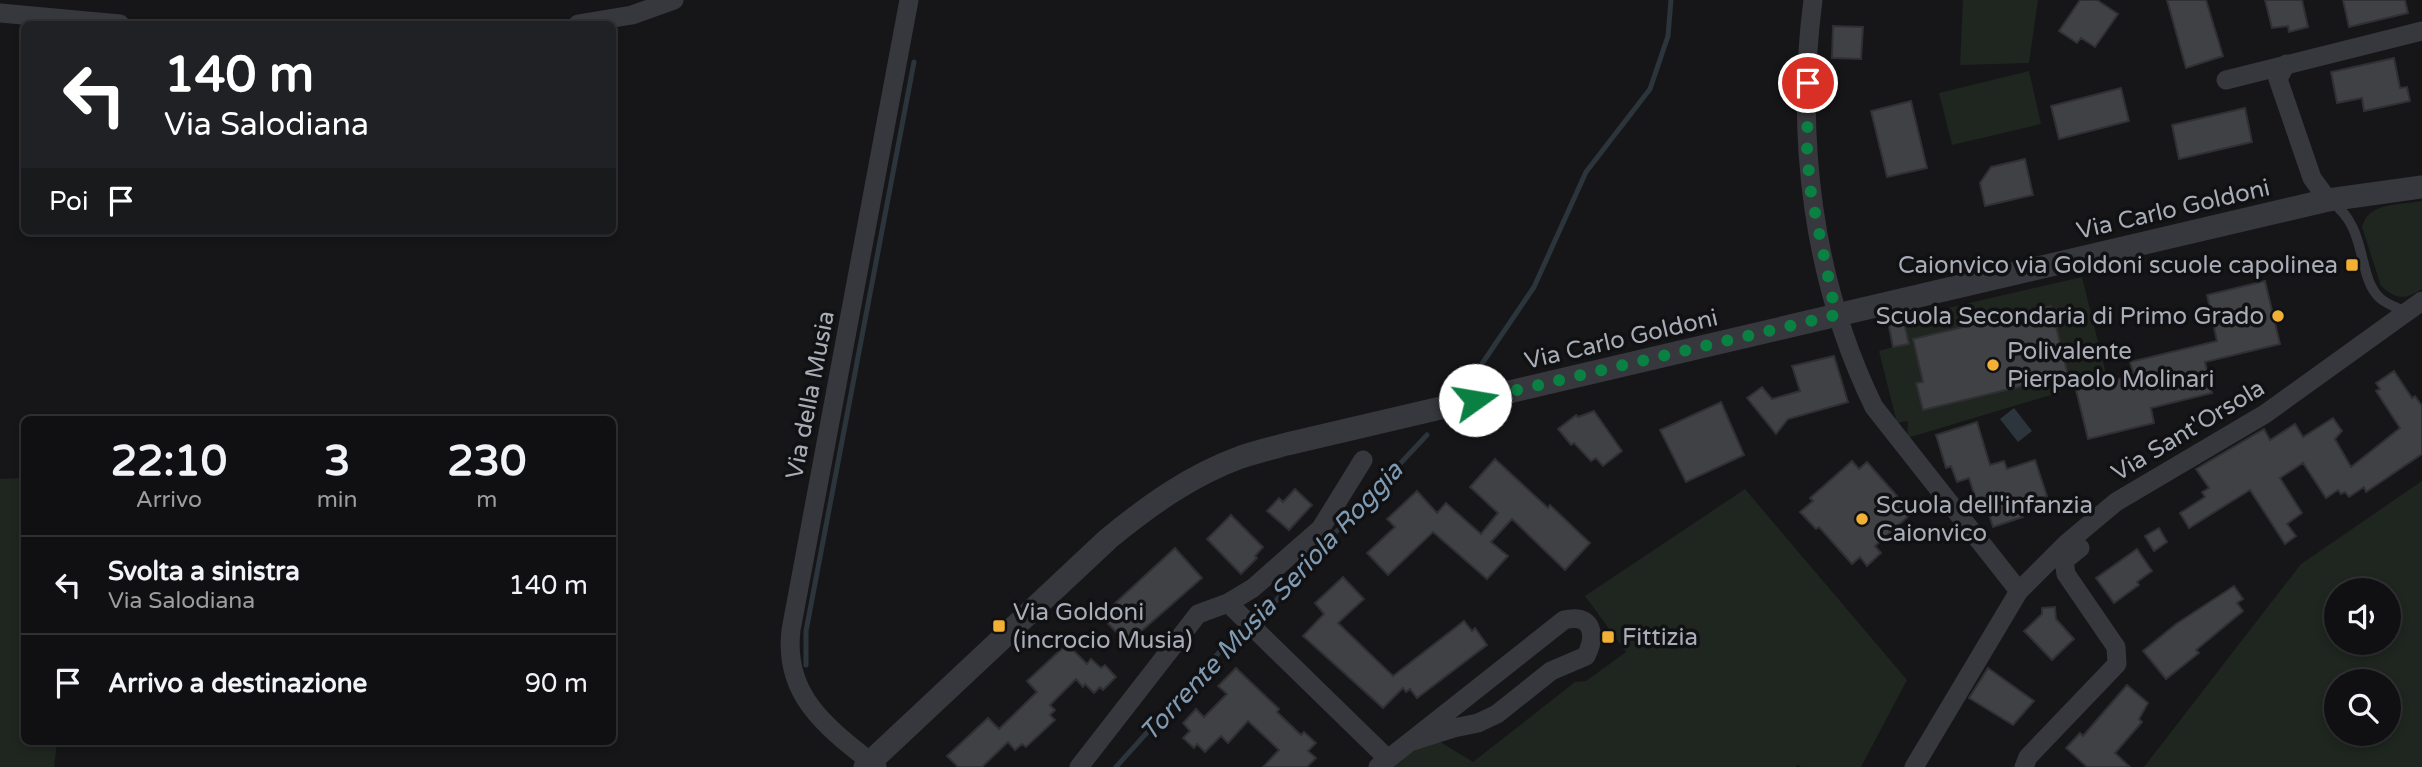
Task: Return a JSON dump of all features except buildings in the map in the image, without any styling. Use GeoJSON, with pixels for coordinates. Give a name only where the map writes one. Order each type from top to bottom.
{"type":"FeatureCollection","features":[{"type":"Feature","properties":{"kind":"street"},"geometry":{"type":"LineString","coordinates":[[596,21],[632,15],[674,0]]}},
{"type":"Feature","properties":{"kind":"street","name":"Via della Musia"},"geometry":{"type":"LineString","coordinates":[[870,765],[810,708],[796,685],[789,655],[793,616],[909,0]]}},
{"type":"Feature","properties":{"kind":"street"},"geometry":{"type":"LineString","coordinates":[[1813,0],[1809,35],[1807,154],[1811,193],[1836,315],[1859,377],[1874,407],[2019,591]]}},
{"type":"Feature","properties":{"kind":"street"},"geometry":{"type":"LineString","coordinates":[[0,13],[87,21]]}},
{"type":"Feature","properties":{"kind":"street"},"geometry":{"type":"LineString","coordinates":[[2226,80],[2422,31]]}},
{"type":"Feature","properties":{"kind":"street"},"geometry":{"type":"LineString","coordinates":[[2286,64],[2278,79],[2312,178],[2328,200]]}},
{"type":"Feature","properties":{"kind":"street","name":"Via Carlo Goldoni"},"geometry":{"type":"LineString","coordinates":[[870,765],[1108,539],[1140,512],[1200,475],[1240,457],[2328,200],[2422,187]]}},
{"type":"Feature","properties":{"kind":"street","name":"Via Sant'Orsola"},"geometry":{"type":"LineString","coordinates":[[1914,767],[2019,591],[2067,543],[2116,502],[2265,414],[2414,307]]}},
{"type":"Feature","properties":{"kind":"street"},"geometry":{"type":"LineString","coordinates":[[1079,767],[1198,614],[1228,603],[1253,588],[1321,528],[1363,460]]}},
{"type":"Feature","properties":{"kind":"street"},"geometry":{"type":"LineString","coordinates":[[2024,767],[2028,757],[2117,664],[2116,647],[2066,574],[2064,561],[2117,517],[2116,502]]}},
{"type":"Feature","properties":{"kind":"street"},"geometry":{"type":"LineString","coordinates":[[1228,603],[1383,763],[1564,620],[1574,617],[1591,629],[1593,641],[1587,656],[1551,671],[1497,714],[1478,723],[1410,742]]}},
{"type":"Feature","properties":{"kind":"lane"},"geometry":{"type":"LineString","coordinates":[[2328,200],[2344,210],[2355,231],[2368,274],[2380,298],[2414,307]]}},
{"type":"Feature","properties":{"kind":"shaded area"},"geometry":{"type":"Polygon","coordinates":[[[1963,0],[2038,0],[2029,63],[1960,65],[1963,0]]]}},
{"type":"Feature","properties":{"kind":"shaded area"},"geometry":{"type":"Polygon","coordinates":[[[2029,71],[2041,124],[1952,145],[1939,93],[2029,71]]]}},
{"type":"Feature","properties":{"kind":"shaded area"},"geometry":{"type":"Polygon","coordinates":[[[2422,201],[2422,289],[2401,297],[2381,286],[2362,227],[2365,219],[2378,209],[2422,201]]]}},
{"type":"Feature","properties":{"kind":"shaded area","name":"Polivalente Pierpaolo Molinari"},"geometry":{"type":"Polygon","coordinates":[[[2082,277],[2107,378],[2060,387],[2061,392],[1907,438],[1908,421],[1897,423],[1879,351],[1893,347],[1889,327],[1892,321],[2082,277]]]}},
{"type":"Feature","properties":{"kind":"shaded area"},"geometry":{"type":"Polygon","coordinates":[[[2014,408],[2032,431],[2018,442],[2000,419],[2014,408]]]}},
{"type":"Feature","properties":{"kind":"shaded area"},"geometry":{"type":"Polygon","coordinates":[[[21,478],[21,745],[57,745],[54,767],[0,767],[0,479],[21,478]]]}},
{"type":"Feature","properties":{"kind":"shaded area"},"geometry":{"type":"Polygon","coordinates":[[[2422,481],[2422,767],[2144,767],[2301,564],[2422,481]]]}},
{"type":"Feature","properties":{"kind":"shaded area"},"geometry":{"type":"Polygon","coordinates":[[[1745,489],[1907,680],[1861,767],[1391,767],[1421,743],[1437,740],[1473,762],[1575,682],[1586,681],[1626,652],[1585,596],[1745,489]]]}},
{"type":"Feature","properties":{"kind":"waterway","name":"Torrente Musia Seriola Roggia"},"geometry":{"type":"LineString","coordinates":[[1471,380],[1534,287],[1586,172],[1650,89],[1668,36],[1671,0]]}},
{"type":"Feature","properties":{"kind":"waterway"},"geometry":{"type":"LineString","coordinates":[[806,665],[806,631],[914,62]]}},
{"type":"Feature","properties":{"kind":"waterway","name":"Torrente Musia Seriola Roggia"},"geometry":{"type":"LineString","coordinates":[[1116,767],[1225,646],[1258,622],[1320,549],[1427,435]]}},
{"type":"Feature","properties":{"kind":"place","name":"Caionvico via Goldoni scuole capolinea"},"geometry":{"type":"Point","coordinates":[2352,265]}},
{"type":"Feature","properties":{"kind":"place","name":"Scuola Secondaria di Primo Grado"},"geometry":{"type":"Point","coordinates":[2278,316]}},
{"type":"Feature","properties":{"kind":"place","name":"Polivalente Pierpaolo Molinari"},"geometry":{"type":"Point","coordinates":[1993,365]}},
{"type":"Feature","properties":{"kind":"place","name":"Scuola dell'infanzia Caionvico"},"geometry":{"type":"Point","coordinates":[1862,519]}},
{"type":"Feature","properties":{"kind":"place","name":"Via Goldoni (incrocio Musia)"},"geometry":{"type":"Point","coordinates":[999,626]}},
{"type":"Feature","properties":{"kind":"place","name":"Fittizia"},"geometry":{"type":"Point","coordinates":[1608,637]}},
{"type":"Feature","properties":{"kind":"route"},"geometry":{"type":"LineString","coordinates":[[1475,400],[1836,315],[1811,193],[1807,154],[1808,83]]}}]}
